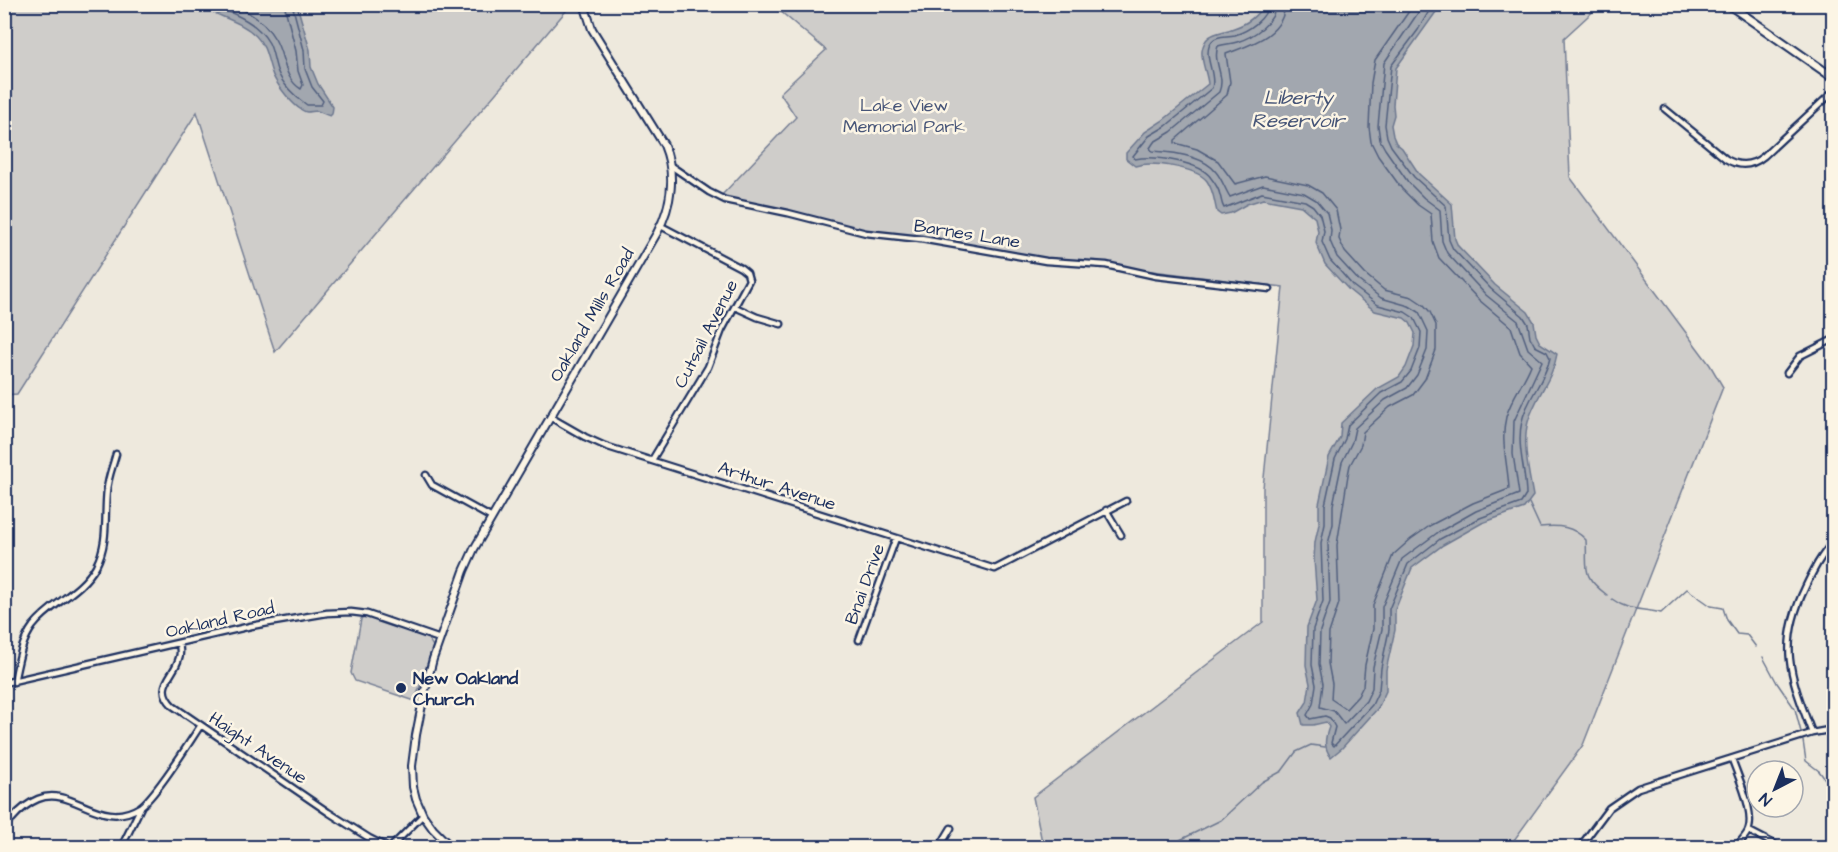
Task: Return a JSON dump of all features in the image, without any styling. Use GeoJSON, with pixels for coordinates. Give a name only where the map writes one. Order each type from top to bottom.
{"type":"FeatureCollection","features":[{"type":"Feature","properties":{"kind":"main road"},"geometry":{"type":"LineString","coordinates":[[1728,4],[1833,78]]}},
{"type":"Feature","properties":{"kind":"street","name":"Oakland Mills Road"},"geometry":{"type":"LineString","coordinates":[[423,815],[413,787],[414,749],[424,690],[467,563],[661,226],[669,200],[670,166],[661,138],[592,28],[584,4]]}},
{"type":"Feature","properties":{"kind":"street"},"geometry":{"type":"LineString","coordinates":[[1665,109],[1725,159],[1745,165],[1758,161],[1764,156],[1833,91]]}},
{"type":"Feature","properties":{"kind":"street","name":"Barnes Lane"},"geometry":{"type":"LineString","coordinates":[[670,166],[724,200],[877,235],[921,239],[1046,261],[1106,265],[1156,276],[1270,289]]}},
{"type":"Feature","properties":{"kind":"street","name":"Cutsail Avenue"},"geometry":{"type":"LineString","coordinates":[[652,460],[708,367],[719,336],[748,283],[747,273],[741,268],[661,226]]}},
{"type":"Feature","properties":{"kind":"street"},"geometry":{"type":"LineString","coordinates":[[735,308],[782,324]]}},
{"type":"Feature","properties":{"kind":"street"},"geometry":{"type":"LineString","coordinates":[[1787,373],[1800,356],[1833,339]]}},
{"type":"Feature","properties":{"kind":"street","name":"Arthur Avenue"},"geometry":{"type":"LineString","coordinates":[[550,417],[595,442],[995,569],[1106,510]]}},
{"type":"Feature","properties":{"kind":"street"},"geometry":{"type":"LineString","coordinates":[[14,682],[23,643],[34,625],[77,590],[98,561],[104,543],[108,484],[116,454]]}},
{"type":"Feature","properties":{"kind":"street"},"geometry":{"type":"LineString","coordinates":[[426,476],[432,485],[492,518]]}},
{"type":"Feature","properties":{"kind":"street"},"geometry":{"type":"LineString","coordinates":[[1121,535],[1106,510],[1126,501]]}},
{"type":"Feature","properties":{"kind":"street","name":"Bnai Drive"},"geometry":{"type":"LineString","coordinates":[[859,639],[896,538]]}},
{"type":"Feature","properties":{"kind":"street"},"geometry":{"type":"LineString","coordinates":[[1812,733],[1789,660],[1789,637],[1797,604],[1815,566],[1833,541]]}},
{"type":"Feature","properties":{"kind":"street","name":"Oakland Road"},"geometry":{"type":"LineString","coordinates":[[4,683],[275,621],[315,614],[360,613],[440,639]]}},
{"type":"Feature","properties":{"kind":"street","name":"Haight Avenue"},"geometry":{"type":"LineString","coordinates":[[179,643],[179,659],[166,681],[164,695],[172,706],[356,830],[390,848]]}},
{"type":"Feature","properties":{"kind":"street"},"geometry":{"type":"LineString","coordinates":[[121,848],[142,805],[201,725]]}},
{"type":"Feature","properties":{"kind":"street"},"geometry":{"type":"LineString","coordinates":[[1580,848],[1609,808],[1638,788],[1812,733],[1833,729]]}},
{"type":"Feature","properties":{"kind":"street"},"geometry":{"type":"LineString","coordinates":[[1732,759],[1748,805],[1749,831],[1735,848]]}},
{"type":"Feature","properties":{"kind":"street"},"geometry":{"type":"LineString","coordinates":[[12,819],[31,803],[48,796],[67,799],[100,813],[110,814],[132,811],[142,805]]}},
{"type":"Feature","properties":{"kind":"street"},"geometry":{"type":"LineString","coordinates":[[390,848],[423,815],[452,848]]}},
{"type":"Feature","properties":{"kind":"street"},"geometry":{"type":"LineString","coordinates":[[939,848],[951,828]]}},
{"type":"Feature","properties":{"kind":"street"},"geometry":{"type":"LineString","coordinates":[[1749,831],[1778,846]]}},
{"type":"Feature","properties":{"kind":"green space"},"geometry":{"type":"Polygon","coordinates":[[[4,5],[571,5],[275,352],[197,112],[17,394],[5,395],[4,5]]]}},
{"type":"Feature","properties":{"kind":"green space","name":"Lake View Memorial Park"},"geometry":{"type":"Polygon","coordinates":[[[773,5],[1600,5],[1564,38],[1570,177],[1710,365],[1723,387],[1583,745],[1509,847],[1043,847],[1033,797],[1263,622],[1263,488],[1283,287],[875,237],[719,198],[796,117],[780,93],[826,50],[773,5]]]}},
{"type":"Feature","properties":{"kind":"green space"},"geometry":{"type":"Polygon","coordinates":[[[364,616],[428,638],[433,646],[415,701],[355,681],[351,673],[361,619],[364,616]]]}},
{"type":"Feature","properties":{"kind":"water","name":"Liberty Reservoir"},"geometry":{"type":"Polygon","coordinates":[[[1264,4],[1441,5],[1396,68],[1394,115],[1391,125],[1393,136],[1419,174],[1452,204],[1455,239],[1458,246],[1495,285],[1528,312],[1534,322],[1540,343],[1557,354],[1552,372],[1531,413],[1526,431],[1527,459],[1533,496],[1524,508],[1482,523],[1443,545],[1412,568],[1395,610],[1395,630],[1386,670],[1386,691],[1378,708],[1331,757],[1326,746],[1329,727],[1326,722],[1303,725],[1300,713],[1307,702],[1310,684],[1306,665],[1307,627],[1317,600],[1314,559],[1319,524],[1319,504],[1329,457],[1340,437],[1341,423],[1377,389],[1399,377],[1406,367],[1414,346],[1415,333],[1410,323],[1404,318],[1375,311],[1349,290],[1325,264],[1316,243],[1318,231],[1315,218],[1301,206],[1263,199],[1221,215],[1217,212],[1207,181],[1201,176],[1173,166],[1151,164],[1135,166],[1126,159],[1126,153],[1145,132],[1208,84],[1202,55],[1206,40],[1214,34],[1247,22],[1264,4]]]}},
{"type":"Feature","properties":{"kind":"water"},"geometry":{"type":"Polygon","coordinates":[[[199,5],[297,5],[310,50],[311,67],[318,84],[333,107],[332,114],[330,116],[317,111],[307,112],[297,106],[276,81],[264,48],[256,36],[236,22],[199,5]]]}},
{"type":"Feature","properties":{"kind":"waterway"},"geometry":{"type":"LineString","coordinates":[[1529,503],[1540,527],[1565,528],[1576,532],[1586,540],[1587,571],[1593,582],[1607,595]]}},
{"type":"Feature","properties":{"kind":"waterway"},"geometry":{"type":"LineString","coordinates":[[1612,599],[1631,608],[1661,613],[1687,589],[1711,606],[1723,608],[1727,620],[1737,634],[1747,635],[1756,647]]}},
{"type":"Feature","properties":{"kind":"waterway"},"geometry":{"type":"LineString","coordinates":[[1763,657],[1795,709],[1801,732]]}},
{"type":"Feature","properties":{"kind":"waterway"},"geometry":{"type":"LineString","coordinates":[[1803,741],[1806,761],[1819,771],[1834,791]]}},
{"type":"Feature","properties":{"kind":"waterway"},"geometry":{"type":"LineString","coordinates":[[1175,848],[1180,840],[1221,820],[1262,782],[1282,771],[1296,752],[1311,745],[1325,747]]}},
{"type":"Feature","properties":{"kind":"place","name":"New Oakland Church"},"geometry":{"type":"Point","coordinates":[401,688]}}]}
